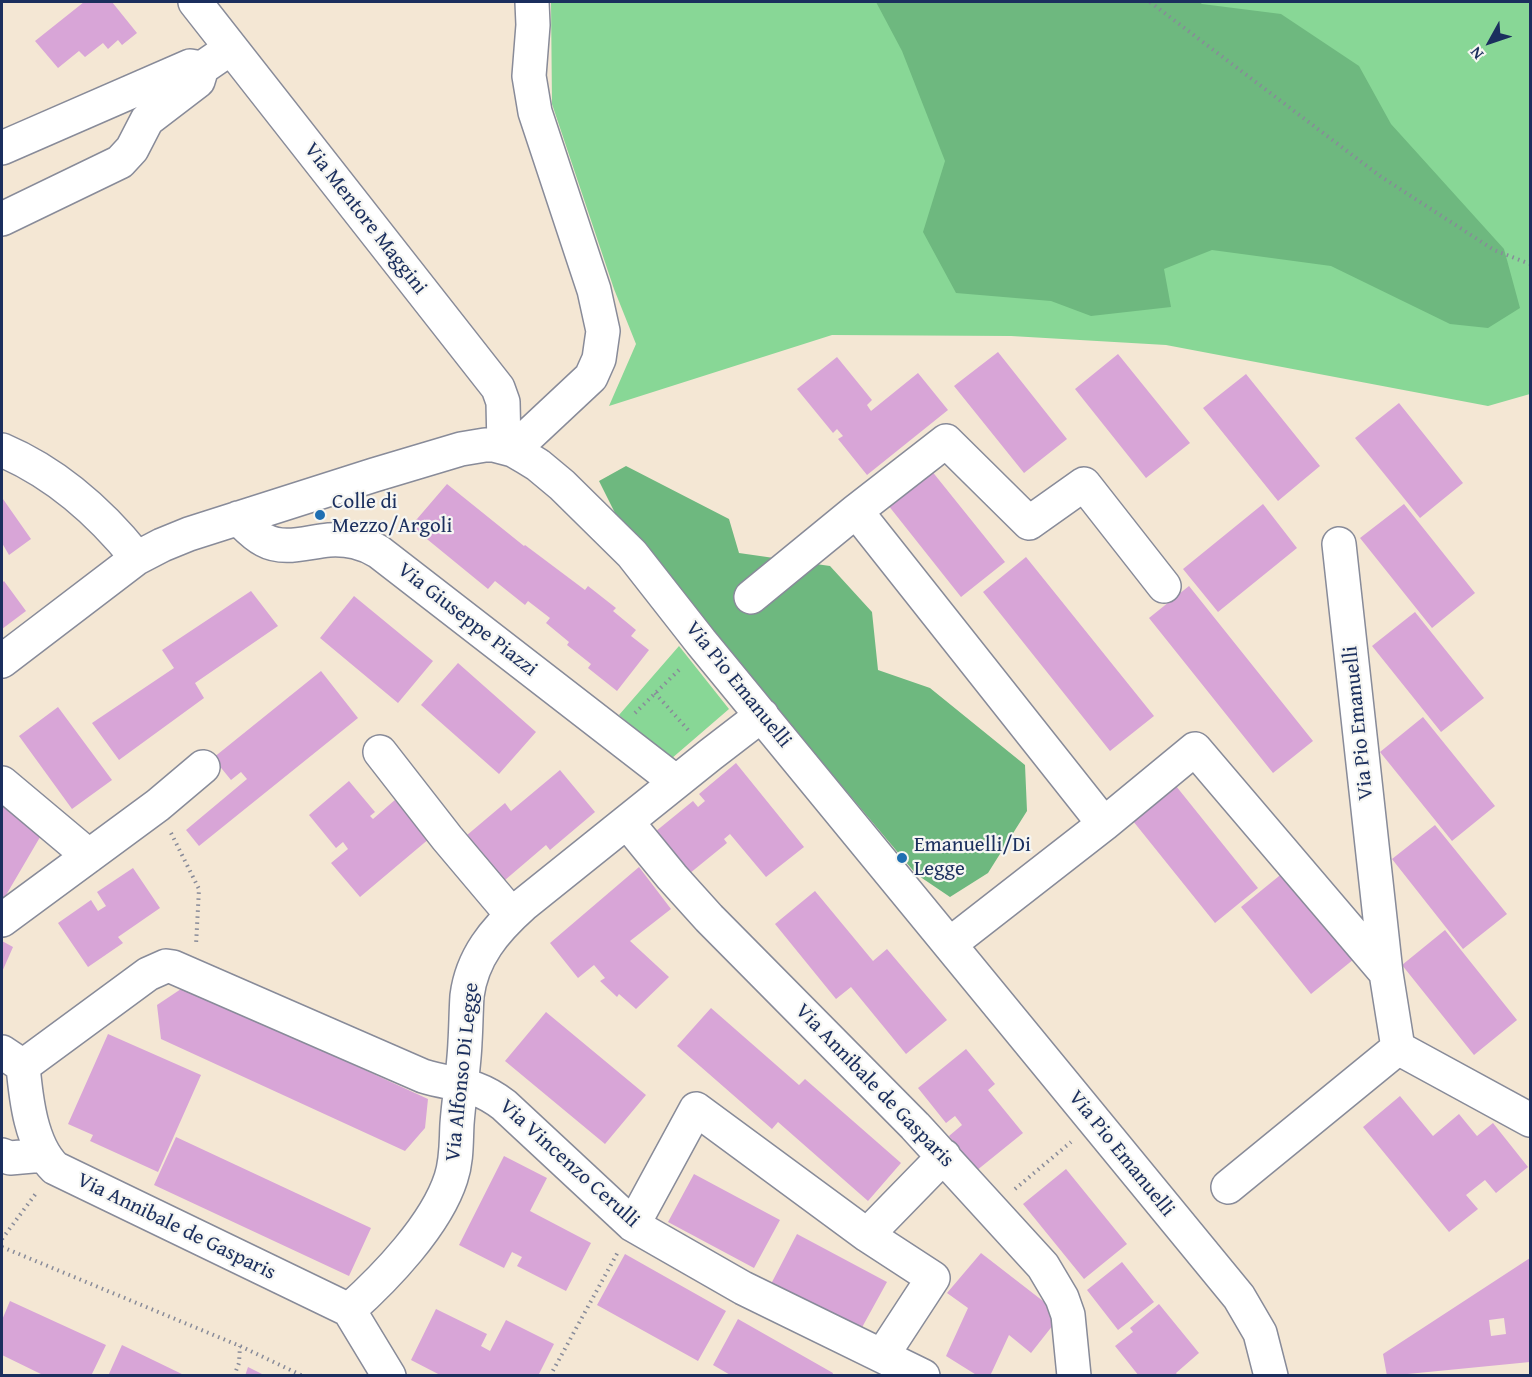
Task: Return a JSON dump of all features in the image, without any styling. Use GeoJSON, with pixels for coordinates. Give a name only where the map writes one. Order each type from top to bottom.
{"type":"FeatureCollection","features":[{"type":"Feature","properties":{"kind":"street","name":"Via Mentore Maggini"},"geometry":{"type":"LineString","coordinates":[[195,2],[498,388],[503,402],[508,449]]}},
{"type":"Feature","properties":{"kind":"street"},"geometry":{"type":"LineString","coordinates":[[2,661],[137,558],[176,539],[460,449],[485,445],[508,449],[591,377],[599,359],[603,331],[594,290],[535,112],[529,76],[533,25],[532,2]]}},
{"type":"Feature","properties":{"kind":"street"},"geometry":{"type":"LineString","coordinates":[[2,219],[120,162],[132,149],[147,120],[198,81],[202,68],[231,48]]}},
{"type":"Feature","properties":{"kind":"street"},"geometry":{"type":"LineString","coordinates":[[2,148],[190,66],[202,68]]}},
{"type":"Feature","properties":{"kind":"street"},"geometry":{"type":"LineString","coordinates":[[751,597],[946,441],[1029,523],[1084,484],[1164,586]]}},
{"type":"Feature","properties":{"kind":"street","name":"Via Pio Emanuelli"},"geometry":{"type":"LineString","coordinates":[[508,449],[548,473],[615,536],[652,578],[701,642],[1239,1297],[1260,1333],[1271,1376]]}},
{"type":"Feature","properties":{"kind":"street"},"geometry":{"type":"LineString","coordinates":[[2,450],[36,467],[68,489],[99,515],[137,558]]}},
{"type":"Feature","properties":{"kind":"street"},"geometry":{"type":"LineString","coordinates":[[856,512],[1104,824]]}},
{"type":"Feature","properties":{"kind":"street","name":"Via Giuseppe Piazzi"},"geometry":{"type":"LineString","coordinates":[[238,518],[255,534],[274,544],[297,545],[341,540],[370,546],[389,558],[676,782]]}},
{"type":"Feature","properties":{"kind":"street","name":"Via Pio Emanuelli"},"geometry":{"type":"LineString","coordinates":[[1339,544],[1386,973],[1398,1048]]}},
{"type":"Feature","properties":{"kind":"street","name":"Via Alfonso Di Legge"},"geometry":{"type":"LineString","coordinates":[[349,1310],[365,1296],[414,1240],[442,1200],[451,1178],[456,1160],[468,996],[473,970],[491,937],[512,915],[762,715]]}},
{"type":"Feature","properties":{"kind":"street"},"geometry":{"type":"LineString","coordinates":[[950,944],[1104,824],[1195,749],[1386,973]]}},
{"type":"Feature","properties":{"kind":"street"},"geometry":{"type":"LineString","coordinates":[[381,752],[447,838],[512,915]]}},
{"type":"Feature","properties":{"kind":"street"},"geometry":{"type":"LineString","coordinates":[[2,920],[158,805],[203,767]]}},
{"type":"Feature","properties":{"kind":"street"},"geometry":{"type":"LineString","coordinates":[[2,783],[89,856]]}},
{"type":"Feature","properties":{"kind":"street","name":"Via Annibale de Gasparis"},"geometry":{"type":"LineString","coordinates":[[627,822],[709,918],[907,1117],[1043,1266],[1062,1298],[1068,1315],[1074,1376]]}},
{"type":"Feature","properties":{"kind":"street","name":"Via Vincenzo Cerulli"},"geometry":{"type":"LineString","coordinates":[[12,1059],[159,968],[173,967],[423,1076],[487,1092],[504,1105],[633,1225],[743,1288],[923,1376]]}},
{"type":"Feature","properties":{"kind":"street"},"geometry":{"type":"LineString","coordinates":[[1228,1187],[1398,1048],[1530,1120]]}},
{"type":"Feature","properties":{"kind":"street"},"geometry":{"type":"LineString","coordinates":[[2,1155],[10,1158],[50,1162],[12,1059]]}},
{"type":"Feature","properties":{"kind":"street"},"geometry":{"type":"LineString","coordinates":[[633,1225],[696,1109],[867,1235],[933,1278],[882,1356]]}},
{"type":"Feature","properties":{"kind":"street"},"geometry":{"type":"LineString","coordinates":[[867,1235],[944,1156]]}},
{"type":"Feature","properties":{"kind":"street","name":"Via Annibale de Gasparis"},"geometry":{"type":"LineString","coordinates":[[50,1162],[349,1310]]}},
{"type":"Feature","properties":{"kind":"street"},"geometry":{"type":"LineString","coordinates":[[349,1310],[389,1376]]}},
{"type":"Feature","properties":{"kind":"path"},"geometry":{"type":"LineString","coordinates":[[1150,2],[1380,176],[1494,250],[1530,264]]}},
{"type":"Feature","properties":{"kind":"path"},"geometry":{"type":"LineString","coordinates":[[614,735],[689,661],[701,642]]}},
{"type":"Feature","properties":{"kind":"path"},"geometry":{"type":"LineString","coordinates":[[655,693],[710,755]]}},
{"type":"Feature","properties":{"kind":"path"},"geometry":{"type":"LineString","coordinates":[[158,805],[199,889],[194,976]]}},
{"type":"Feature","properties":{"kind":"path"},"geometry":{"type":"LineString","coordinates":[[1013,1190],[1073,1140]]}},
{"type":"Feature","properties":{"kind":"path"},"geometry":{"type":"LineString","coordinates":[[2,1239],[50,1162]]}},
{"type":"Feature","properties":{"kind":"path"},"geometry":{"type":"LineString","coordinates":[[549,1376],[633,1225]]}},
{"type":"Feature","properties":{"kind":"path"},"geometry":{"type":"LineString","coordinates":[[2,1246],[303,1376]]}},
{"type":"Feature","properties":{"kind":"path"},"geometry":{"type":"LineString","coordinates":[[234,1376],[239,1363],[240,1347]]}},
{"type":"Feature","properties":{"kind":"green space"},"geometry":{"type":"Polygon","coordinates":[[[551,2],[1530,2],[1530,394],[1488,406],[1166,345],[1011,336],[832,335],[609,406],[636,344],[614,289],[552,104],[551,2]]]}},
{"type":"Feature","properties":{"kind":"green space"},"geometry":{"type":"Polygon","coordinates":[[[876,2],[1199,2],[1281,14],[1359,66],[1391,124],[1504,249],[1520,308],[1488,328],[1450,324],[1331,266],[1212,250],[1164,269],[1171,307],[1091,316],[1051,301],[956,293],[923,232],[945,161],[902,51],[876,2]]]}},
{"type":"Feature","properties":{"kind":"green space"},"geometry":{"type":"Polygon","coordinates":[[[626,466],[729,519],[739,553],[830,566],[872,612],[878,670],[930,688],[1025,765],[1027,811],[988,873],[950,897],[916,874],[619,521],[599,481],[626,466]]]}},
{"type":"Feature","properties":{"kind":"green space"},"geometry":{"type":"Polygon","coordinates":[[[679,646],[729,709],[671,759],[619,715],[679,646]]]}},
{"type":"Feature","properties":{"kind":"building"},"geometry":{"type":"Polygon","coordinates":[[[84,2],[112,2],[137,33],[122,45],[118,40],[108,49],[103,43],[85,57],[79,51],[58,68],[35,41],[84,2]]]}},
{"type":"Feature","properties":{"kind":"building"},"geometry":{"type":"Polygon","coordinates":[[[998,352],[1067,439],[1024,473],[954,386],[998,352]]]}},
{"type":"Feature","properties":{"kind":"building"},"geometry":{"type":"Polygon","coordinates":[[[1118,354],[1190,443],[1146,478],[1075,389],[1118,354]]]}},
{"type":"Feature","properties":{"kind":"building"},"geometry":{"type":"Polygon","coordinates":[[[837,357],[872,400],[867,405],[871,411],[918,373],[948,410],[867,475],[838,439],[843,436],[837,429],[833,433],[797,389],[837,357]]]}},
{"type":"Feature","properties":{"kind":"building"},"geometry":{"type":"Polygon","coordinates":[[[1246,374],[1320,466],[1278,501],[1203,408],[1246,374]]]}},
{"type":"Feature","properties":{"kind":"building"},"geometry":{"type":"Polygon","coordinates":[[[1399,403],[1463,483],[1420,518],[1355,438],[1399,403]]]}},
{"type":"Feature","properties":{"kind":"building"},"geometry":{"type":"Polygon","coordinates":[[[931,470],[1005,562],[961,597],[888,505],[931,470]]]}},
{"type":"Feature","properties":{"kind":"building"},"geometry":{"type":"Polygon","coordinates":[[[447,484],[524,546],[585,590],[588,586],[616,608],[613,611],[636,630],[631,636],[649,650],[617,691],[588,668],[591,664],[567,645],[569,642],[546,623],[550,618],[528,601],[525,605],[495,581],[488,589],[411,526],[447,484]]]}},
{"type":"Feature","properties":{"kind":"building"},"geometry":{"type":"Polygon","coordinates":[[[3,499],[31,539],[9,555],[2,543],[3,499]]]}},
{"type":"Feature","properties":{"kind":"building"},"geometry":{"type":"Polygon","coordinates":[[[1263,504],[1297,548],[1218,612],[1183,569],[1263,504]]]}},
{"type":"Feature","properties":{"kind":"building"},"geometry":{"type":"Polygon","coordinates":[[[1404,504],[1475,593],[1432,628],[1360,538],[1404,504]]]}},
{"type":"Feature","properties":{"kind":"building"},"geometry":{"type":"Polygon","coordinates":[[[1026,557],[1154,716],[1110,751],[983,592],[1026,557]]]}},
{"type":"Feature","properties":{"kind":"building"},"geometry":{"type":"Polygon","coordinates":[[[4,581],[26,611],[2,629],[2,583],[4,581]]]}},
{"type":"Feature","properties":{"kind":"building"},"geometry":{"type":"Polygon","coordinates":[[[1189,586],[1313,741],[1273,773],[1149,618],[1189,586]]]}},
{"type":"Feature","properties":{"kind":"building"},"geometry":{"type":"Polygon","coordinates":[[[251,591],[278,626],[195,683],[204,698],[119,760],[92,723],[174,668],[162,650],[251,591]]]}},
{"type":"Feature","properties":{"kind":"building"},"geometry":{"type":"Polygon","coordinates":[[[354,596],[433,661],[398,703],[320,638],[354,596]]]}},
{"type":"Feature","properties":{"kind":"building"},"geometry":{"type":"Polygon","coordinates":[[[1415,612],[1484,698],[1441,732],[1372,646],[1415,612]]]}},
{"type":"Feature","properties":{"kind":"building"},"geometry":{"type":"Polygon","coordinates":[[[458,663],[536,732],[499,774],[421,705],[458,663]]]}},
{"type":"Feature","properties":{"kind":"building"},"geometry":{"type":"Polygon","coordinates":[[[321,671],[358,718],[199,846],[186,830],[247,779],[241,772],[231,780],[213,758],[321,671]]]}},
{"type":"Feature","properties":{"kind":"building"},"geometry":{"type":"Polygon","coordinates":[[[58,707],[112,780],[72,809],[19,736],[58,707]]]}},
{"type":"Feature","properties":{"kind":"building"},"geometry":{"type":"Polygon","coordinates":[[[1423,717],[1495,806],[1452,841],[1380,752],[1423,717]]]}},
{"type":"Feature","properties":{"kind":"building"},"geometry":{"type":"Polygon","coordinates":[[[736,763],[804,847],[766,877],[730,834],[724,839],[727,843],[684,878],[650,836],[693,801],[698,807],[705,801],[699,794],[736,763]]]}},
{"type":"Feature","properties":{"kind":"building"},"geometry":{"type":"Polygon","coordinates":[[[560,770],[595,812],[550,850],[546,845],[498,886],[460,841],[505,803],[511,811],[560,770]]]}},
{"type":"Feature","properties":{"kind":"building"},"geometry":{"type":"Polygon","coordinates":[[[349,781],[375,812],[370,816],[373,819],[396,799],[430,838],[360,897],[331,863],[348,849],[343,842],[336,848],[309,815],[349,781]]]}},
{"type":"Feature","properties":{"kind":"building"},"geometry":{"type":"Polygon","coordinates":[[[1176,786],[1258,888],[1215,923],[1133,821],[1176,786]]]}},
{"type":"Feature","properties":{"kind":"building"},"geometry":{"type":"Polygon","coordinates":[[[2,800],[43,832],[2,902],[2,800]]]}},
{"type":"Feature","properties":{"kind":"building"},"geometry":{"type":"Polygon","coordinates":[[[1435,825],[1507,914],[1463,949],[1392,859],[1435,825]]]}},
{"type":"Feature","properties":{"kind":"building"},"geometry":{"type":"Polygon","coordinates":[[[639,867],[671,909],[630,941],[669,977],[636,1009],[619,994],[617,997],[600,981],[605,978],[594,965],[578,978],[550,943],[639,867]]]}},
{"type":"Feature","properties":{"kind":"building"},"geometry":{"type":"Polygon","coordinates":[[[133,868],[160,908],[118,937],[123,943],[88,967],[58,923],[91,900],[98,911],[106,906],[97,892],[133,868]]]}},
{"type":"Feature","properties":{"kind":"building"},"geometry":{"type":"Polygon","coordinates":[[[1284,872],[1354,959],[1311,994],[1241,907],[1284,872]]]}},
{"type":"Feature","properties":{"kind":"building"},"geometry":{"type":"Polygon","coordinates":[[[815,891],[873,961],[887,949],[947,1020],[906,1054],[851,987],[836,999],[775,924],[815,891]]]}},
{"type":"Feature","properties":{"kind":"building"},"geometry":{"type":"Polygon","coordinates":[[[1445,930],[1517,1020],[1474,1055],[1402,965],[1445,930]]]}},
{"type":"Feature","properties":{"kind":"building"},"geometry":{"type":"Polygon","coordinates":[[[2,941],[13,947],[2,972],[2,941]]]}},
{"type":"Feature","properties":{"kind":"building"},"geometry":{"type":"Polygon","coordinates":[[[184,987],[428,1099],[425,1128],[405,1151],[161,1039],[157,1005],[184,987]]]}},
{"type":"Feature","properties":{"kind":"building"},"geometry":{"type":"Polygon","coordinates":[[[711,1008],[799,1085],[805,1079],[901,1163],[868,1201],[778,1122],[772,1129],[677,1046],[711,1008]]]}},
{"type":"Feature","properties":{"kind":"building"},"geometry":{"type":"Polygon","coordinates":[[[546,1012],[646,1095],[605,1144],[505,1061],[546,1012]]]}},
{"type":"Feature","properties":{"kind":"building"},"geometry":{"type":"Polygon","coordinates":[[[108,1034],[201,1075],[158,1172],[90,1141],[93,1135],[68,1124],[108,1034]]]}},
{"type":"Feature","properties":{"kind":"building"},"geometry":{"type":"Polygon","coordinates":[[[966,1049],[995,1084],[988,1090],[1023,1133],[976,1171],[949,1136],[962,1125],[955,1116],[946,1123],[918,1088],[966,1049]]]}},
{"type":"Feature","properties":{"kind":"building"},"geometry":{"type":"Polygon","coordinates":[[[1400,1096],[1433,1136],[1459,1114],[1477,1136],[1493,1123],[1528,1167],[1496,1193],[1485,1180],[1466,1195],[1478,1209],[1449,1232],[1363,1127],[1400,1096]]]}},
{"type":"Feature","properties":{"kind":"building"},"geometry":{"type":"Polygon","coordinates":[[[176,1137],[371,1228],[349,1276],[154,1185],[176,1137]]]}},
{"type":"Feature","properties":{"kind":"building"},"geometry":{"type":"Polygon","coordinates":[[[504,1156],[547,1178],[530,1211],[591,1243],[566,1291],[517,1266],[522,1257],[512,1252],[504,1268],[459,1245],[504,1156]]]}},
{"type":"Feature","properties":{"kind":"building"},"geometry":{"type":"Polygon","coordinates":[[[1066,1169],[1127,1244],[1084,1279],[1023,1204],[1066,1169]]]}},
{"type":"Feature","properties":{"kind":"building"},"geometry":{"type":"Polygon","coordinates":[[[694,1174],[780,1220],[754,1268],[668,1222],[694,1174]]]}},
{"type":"Feature","properties":{"kind":"building"},"geometry":{"type":"Polygon","coordinates":[[[797,1234],[887,1282],[860,1331],[771,1284],[797,1234]]]}},
{"type":"Feature","properties":{"kind":"building"},"geometry":{"type":"Polygon","coordinates":[[[981,1253],[1061,1315],[1031,1353],[1009,1335],[990,1376],[978,1376],[946,1356],[968,1308],[947,1293],[981,1253]]]}},
{"type":"Feature","properties":{"kind":"building"},"geometry":{"type":"Polygon","coordinates":[[[625,1254],[726,1311],[698,1361],[597,1305],[625,1254]]]}},
{"type":"Feature","properties":{"kind":"building"},"geometry":{"type":"Polygon","coordinates":[[[1530,1258],[1530,1362],[1387,1376],[1383,1354],[1530,1258]],[[1504,1318],[1489,1320],[1491,1336],[1506,1334],[1504,1318]]]}},
{"type":"Feature","properties":{"kind":"building"},"geometry":{"type":"Polygon","coordinates":[[[1122,1262],[1154,1302],[1118,1330],[1087,1290],[1122,1262]]]}},
{"type":"Feature","properties":{"kind":"building"},"geometry":{"type":"Polygon","coordinates":[[[10,1301],[106,1345],[91,1376],[45,1376],[2,1355],[2,1320],[10,1301]]]}},
{"type":"Feature","properties":{"kind":"building"},"geometry":{"type":"Polygon","coordinates":[[[1159,1304],[1199,1353],[1176,1373],[1178,1376],[1139,1376],[1115,1346],[1133,1332],[1130,1328],[1159,1304]]]}},
{"type":"Feature","properties":{"kind":"building"},"geometry":{"type":"Polygon","coordinates":[[[436,1309],[487,1334],[481,1346],[490,1351],[506,1320],[554,1344],[538,1376],[442,1376],[411,1360],[436,1309]]]}},
{"type":"Feature","properties":{"kind":"building"},"geometry":{"type":"Polygon","coordinates":[[[738,1319],[833,1373],[832,1376],[732,1376],[713,1365],[738,1319]]]}},
{"type":"Feature","properties":{"kind":"building"},"geometry":{"type":"Polygon","coordinates":[[[122,1345],[186,1376],[108,1376],[122,1345]]]}},
{"type":"Feature","properties":{"kind":"building"},"geometry":{"type":"Polygon","coordinates":[[[248,1367],[266,1376],[245,1376],[248,1367]]]}},
{"type":"Feature","properties":{"kind":"place","name":"Colle di Mezzo/Argoli"},"geometry":{"type":"Point","coordinates":[320,515]}},
{"type":"Feature","properties":{"kind":"place","name":"Emanuelli/Di Legge"},"geometry":{"type":"Point","coordinates":[902,858]}}]}
